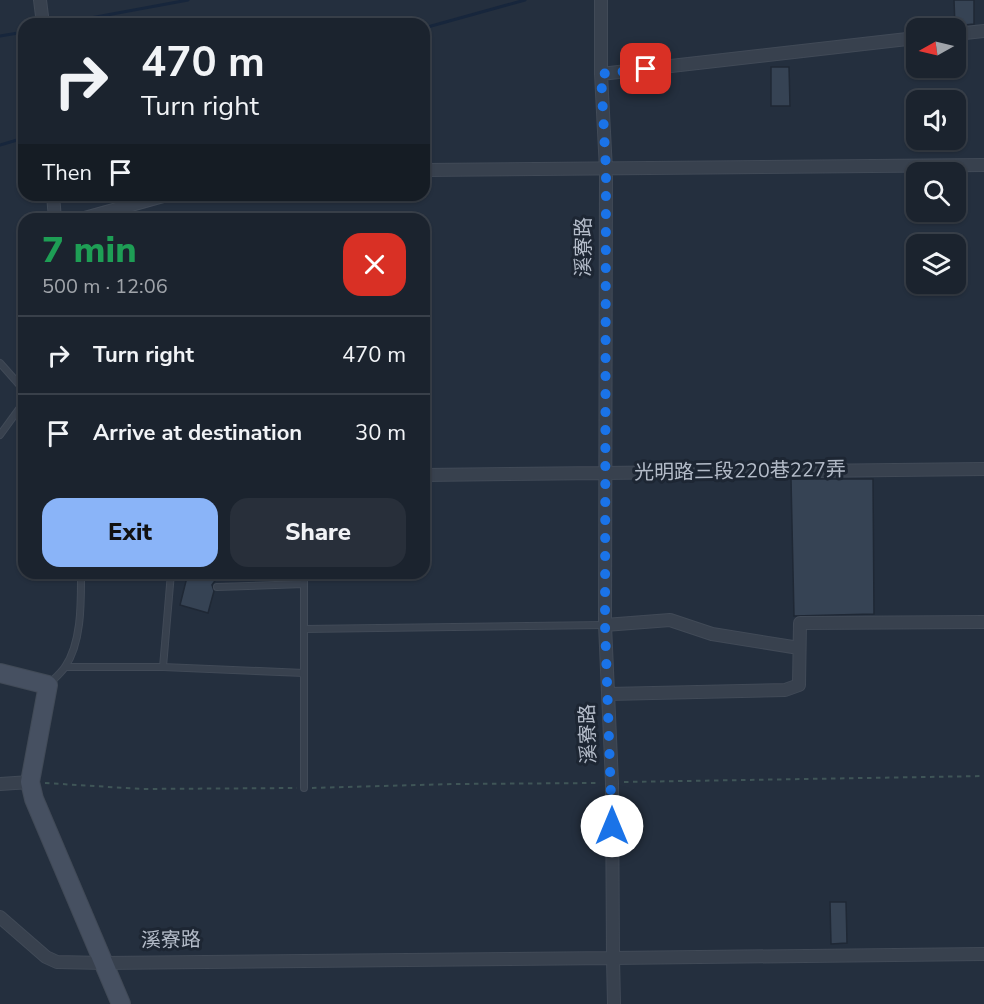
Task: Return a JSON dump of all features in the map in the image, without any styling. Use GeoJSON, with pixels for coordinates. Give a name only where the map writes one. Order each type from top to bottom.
{"type":"FeatureCollection","features":[{"type":"Feature","properties":{"kind":"street"},"geometry":{"type":"LineString","coordinates":[[40,0],[42,18]]}},
{"type":"Feature","properties":{"kind":"street","name":"溪寮路"},"geometry":{"type":"LineString","coordinates":[[0,917],[46,957],[57,962],[613,958],[612,783],[605,625],[606,170],[601,74],[601,0]]}},
{"type":"Feature","properties":{"kind":"street"},"geometry":{"type":"LineString","coordinates":[[966,33],[984,31]]}},
{"type":"Feature","properties":{"kind":"street"},"geometry":{"type":"LineString","coordinates":[[601,74],[906,39]]}},
{"type":"Feature","properties":{"kind":"street"},"geometry":{"type":"LineString","coordinates":[[430,170],[984,165]]}},
{"type":"Feature","properties":{"kind":"street"},"geometry":{"type":"LineString","coordinates":[[102,213],[146,201]]}},
{"type":"Feature","properties":{"kind":"street","name":"光明路三段220巷227弄"},"geometry":{"type":"LineString","coordinates":[[430,475],[984,469]]}},
{"type":"Feature","properties":{"kind":"street"},"geometry":{"type":"LineString","coordinates":[[605,625],[670,620],[712,634],[799,648]]}},
{"type":"Feature","properties":{"kind":"street"},"geometry":{"type":"LineString","coordinates":[[609,694],[785,690],[799,685],[800,623],[984,622]]}},
{"type":"Feature","properties":{"kind":"street"},"geometry":{"type":"LineString","coordinates":[[0,672],[48,685],[30,782],[34,799],[121,1004]]}},
{"type":"Feature","properties":{"kind":"street"},"geometry":{"type":"LineString","coordinates":[[0,784],[30,782]]}},
{"type":"Feature","properties":{"kind":"street"},"geometry":{"type":"LineString","coordinates":[[614,1004],[613,958],[984,954]]}},
{"type":"Feature","properties":{"kind":"lane"},"geometry":{"type":"LineString","coordinates":[[0,363],[18,383]]}},
{"type":"Feature","properties":{"kind":"lane"},"geometry":{"type":"LineString","coordinates":[[0,435],[18,410]]}},
{"type":"Feature","properties":{"kind":"lane"},"geometry":{"type":"LineString","coordinates":[[48,685],[65,668],[73,650],[82,603],[81,579]]}},
{"type":"Feature","properties":{"kind":"lane"},"geometry":{"type":"LineString","coordinates":[[163,667],[170,579]]}},
{"type":"Feature","properties":{"kind":"lane"},"geometry":{"type":"LineString","coordinates":[[304,579],[304,788]]}},
{"type":"Feature","properties":{"kind":"lane"},"geometry":{"type":"LineString","coordinates":[[217,587],[304,584]]}},
{"type":"Feature","properties":{"kind":"lane"},"geometry":{"type":"LineString","coordinates":[[304,629],[605,625]]}},
{"type":"Feature","properties":{"kind":"lane"},"geometry":{"type":"LineString","coordinates":[[65,668],[163,667],[304,673]]}},
{"type":"Feature","properties":{"kind":"path"},"geometry":{"type":"LineString","coordinates":[[30,782],[142,789],[304,788],[984,776]]}},
{"type":"Feature","properties":{"kind":"building"},"geometry":{"type":"Polygon","coordinates":[[[954,0],[974,0],[974,24],[966,25],[966,18],[955,18],[954,0]]]}},
{"type":"Feature","properties":{"kind":"building"},"geometry":{"type":"Polygon","coordinates":[[[771,67],[789,67],[790,106],[771,106],[771,67]]]}},
{"type":"Feature","properties":{"kind":"building"},"geometry":{"type":"Polygon","coordinates":[[[791,479],[873,479],[874,614],[794,616],[791,479]]]}},
{"type":"Feature","properties":{"kind":"building"},"geometry":{"type":"Polygon","coordinates":[[[186,579],[216,579],[212,585],[214,591],[208,613],[180,605],[186,579]]]}},
{"type":"Feature","properties":{"kind":"building"},"geometry":{"type":"Polygon","coordinates":[[[830,902],[846,902],[847,943],[831,944],[830,902]]]}},
{"type":"Feature","properties":{"kind":"waterway"},"geometry":{"type":"LineString","coordinates":[[90,18],[188,0]]}},
{"type":"Feature","properties":{"kind":"waterway"},"geometry":{"type":"LineString","coordinates":[[430,26],[525,0]]}},
{"type":"Feature","properties":{"kind":"waterway"},"geometry":{"type":"LineString","coordinates":[[0,36],[18,33]]}},
{"type":"Feature","properties":{"kind":"waterway"},"geometry":{"type":"LineString","coordinates":[[0,145],[18,140]]}},
{"type":"Feature","properties":{"kind":"route"},"geometry":{"type":"LineString","coordinates":[[612,826],[605,625],[606,170],[601,74],[646,69]]}}]}
